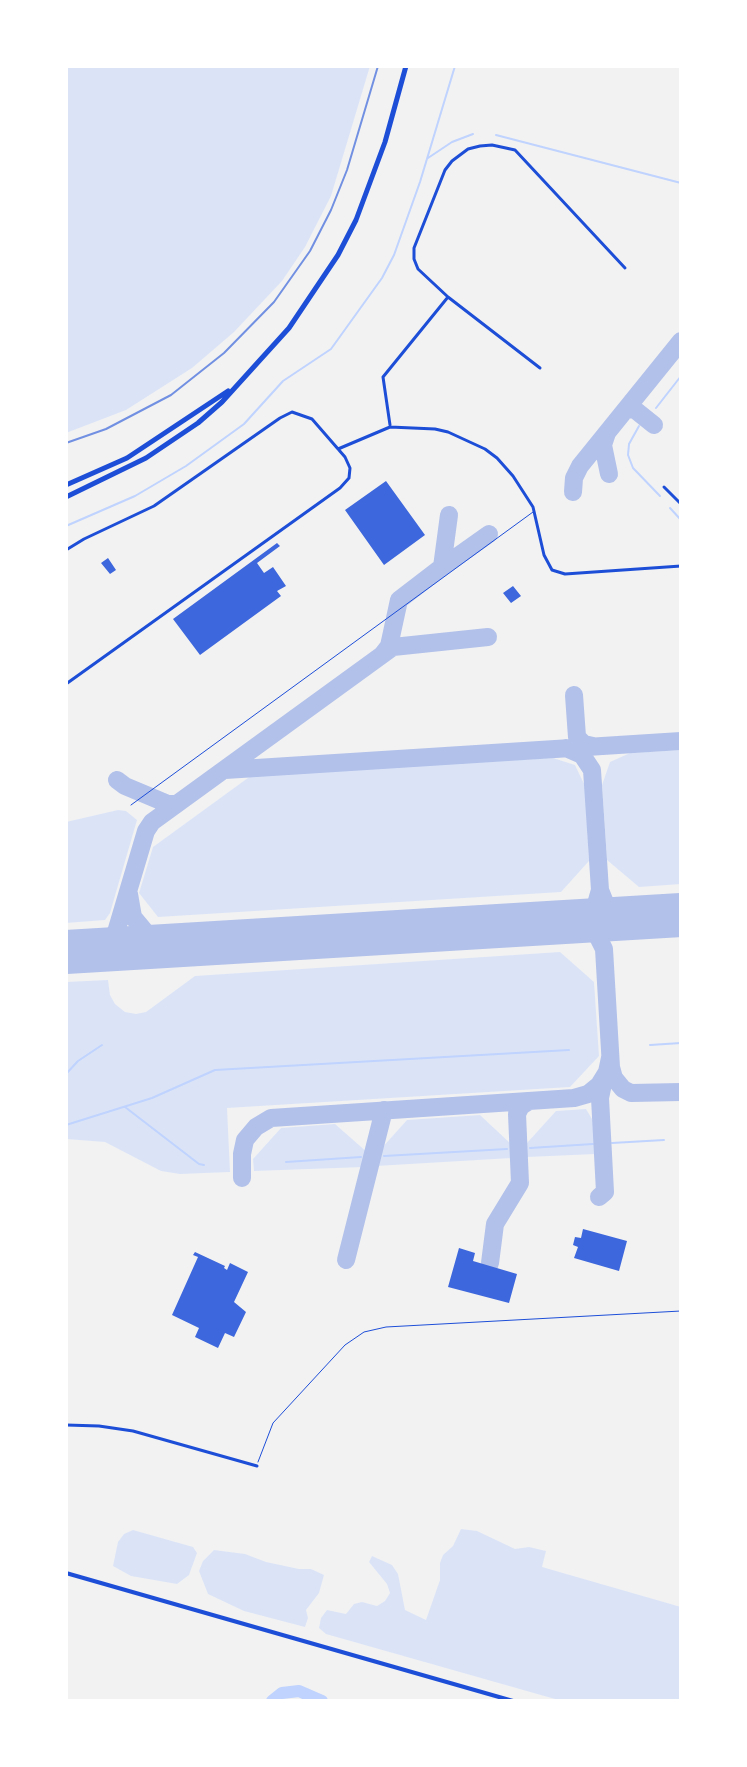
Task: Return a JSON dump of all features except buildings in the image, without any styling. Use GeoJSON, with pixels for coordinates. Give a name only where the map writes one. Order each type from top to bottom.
{"type":"FeatureCollection","features":[{"type":"Feature","properties":{"kind":"highway"},"geometry":{"type":"LineString","coordinates":[[66,497],[146,458],[198,423],[239,384],[289,328],[338,255],[373,179],[406,66]]}},
{"type":"Feature","properties":{"kind":"highway"},"geometry":{"type":"LineString","coordinates":[[66,485],[127,458],[239,384]]}},
{"type":"Feature","properties":{"kind":"main road"},"geometry":{"type":"LineString","coordinates":[[66,1573],[513,1701]]}},
{"type":"Feature","properties":{"kind":"street"},"geometry":{"type":"LineString","coordinates":[[540,368],[448,297],[418,269],[414,248],[445,170],[452,161],[468,149],[492,145],[506,147],[524,158],[625,268]]}},
{"type":"Feature","properties":{"kind":"street"},"geometry":{"type":"LineString","coordinates":[[390,427],[383,377],[448,297]]}},
{"type":"Feature","properties":{"kind":"street"},"geometry":{"type":"LineString","coordinates":[[66,550],[154,506],[286,415],[299,413],[312,419],[350,468],[347,483],[66,684]]}},
{"type":"Feature","properties":{"kind":"street"},"geometry":{"type":"LineString","coordinates":[[338,449],[390,427],[435,429],[472,442],[497,458],[525,492],[534,512],[548,565],[557,573],[681,566]]}},
{"type":"Feature","properties":{"kind":"street"},"geometry":{"type":"LineString","coordinates":[[664,487],[681,504]]}},
{"type":"Feature","properties":{"kind":"street"},"geometry":{"type":"LineString","coordinates":[[66,1425],[133,1431],[257,1466]]}},
{"type":"Feature","properties":{"kind":"lane"},"geometry":{"type":"LineString","coordinates":[[131,805],[534,512]]}},
{"type":"Feature","properties":{"kind":"lane"},"geometry":{"type":"LineString","coordinates":[[257,1466],[273,1423],[345,1345],[364,1332],[386,1327],[681,1311]]}},
{"type":"Feature","properties":{"kind":"shaded area"},"geometry":{"type":"Polygon","coordinates":[[[66,66],[370,66],[331,196],[305,247],[282,281],[234,332],[192,368],[126,410],[66,433],[66,66]]]}},
{"type":"Feature","properties":{"kind":"shaded area"},"geometry":{"type":"Polygon","coordinates":[[[681,750],[681,884],[639,887],[607,860],[602,785],[610,762],[630,753],[681,750]]]}},
{"type":"Feature","properties":{"kind":"shaded area"},"geometry":{"type":"Polygon","coordinates":[[[553,758],[575,765],[585,786],[589,861],[561,892],[158,917],[139,893],[153,847],[252,775],[553,758]]]}},
{"type":"Feature","properties":{"kind":"shaded area"},"geometry":{"type":"Polygon","coordinates":[[[118,810],[126,811],[137,820],[110,913],[105,920],[66,923],[66,822],[118,810]]]}},
{"type":"Feature","properties":{"kind":"shaded area"},"geometry":{"type":"Polygon","coordinates":[[[560,952],[594,982],[599,1056],[570,1087],[227,1108],[230,1172],[180,1174],[161,1171],[105,1142],[66,1139],[66,982],[108,980],[115,1004],[125,1012],[136,1014],[146,1012],[195,976],[560,952]]]}},
{"type":"Feature","properties":{"kind":"shaded area"},"geometry":{"type":"Polygon","coordinates":[[[586,1109],[595,1124],[596,1154],[527,1157],[527,1143],[556,1111],[586,1109]]]}},
{"type":"Feature","properties":{"kind":"shaded area"},"geometry":{"type":"Polygon","coordinates":[[[480,1115],[511,1144],[512,1158],[376,1166],[380,1150],[407,1120],[480,1115]]]}},
{"type":"Feature","properties":{"kind":"shaded area"},"geometry":{"type":"Polygon","coordinates":[[[335,1124],[368,1153],[364,1167],[254,1171],[253,1159],[281,1128],[335,1124]]]}},
{"type":"Feature","properties":{"kind":"shaded area"},"geometry":{"type":"Polygon","coordinates":[[[461,1529],[477,1531],[515,1549],[529,1547],[546,1551],[542,1567],[681,1607],[681,1701],[562,1701],[326,1634],[319,1628],[327,1610],[346,1614],[354,1604],[362,1602],[377,1606],[385,1601],[390,1593],[387,1584],[369,1562],[372,1556],[392,1565],[398,1574],[405,1610],[426,1620],[440,1580],[443,1555],[453,1546],[461,1529]]]}},
{"type":"Feature","properties":{"kind":"shaded area"},"geometry":{"type":"Polygon","coordinates":[[[133,1530],[193,1547],[197,1553],[189,1575],[177,1584],[131,1576],[113,1566],[118,1542],[124,1534],[133,1530]]]}},
{"type":"Feature","properties":{"kind":"shaded area"},"geometry":{"type":"Polygon","coordinates":[[[214,1550],[311,1569],[324,1575],[319,1593],[306,1610],[308,1618],[305,1627],[244,1611],[208,1594],[199,1571],[203,1561],[214,1550]]]}},
{"type":"Feature","properties":{"kind":"waterway"},"geometry":{"type":"LineString","coordinates":[[66,526],[135,496],[186,466],[244,424],[283,381],[331,349],[382,278],[394,255],[455,66]]}},
{"type":"Feature","properties":{"kind":"waterway"},"geometry":{"type":"LineString","coordinates":[[428,158],[452,142],[473,134]]}},
{"type":"Feature","properties":{"kind":"waterway"},"geometry":{"type":"LineString","coordinates":[[496,135],[681,183]]}},
{"type":"Feature","properties":{"kind":"waterway"},"geometry":{"type":"LineString","coordinates":[[656,408],[681,376]]}},
{"type":"Feature","properties":{"kind":"waterway"},"geometry":{"type":"LineString","coordinates":[[639,426],[629,444],[628,455],[633,468],[660,496]]}},
{"type":"Feature","properties":{"kind":"waterway"},"geometry":{"type":"LineString","coordinates":[[670,508],[681,520]]}},
{"type":"Feature","properties":{"kind":"waterway"},"geometry":{"type":"LineString","coordinates":[[650,1045],[681,1043]]}},
{"type":"Feature","properties":{"kind":"waterway"},"geometry":{"type":"LineString","coordinates":[[66,1074],[78,1061],[102,1045]]}},
{"type":"Feature","properties":{"kind":"waterway"},"geometry":{"type":"LineString","coordinates":[[66,1125],[152,1098],[215,1070],[569,1050]]}},
{"type":"Feature","properties":{"kind":"waterway"},"geometry":{"type":"LineString","coordinates":[[125,1107],[204,1165]]}},
{"type":"Feature","properties":{"kind":"waterway"},"geometry":{"type":"LineString","coordinates":[[612,1143],[664,1140]]}},
{"type":"Feature","properties":{"kind":"waterway"},"geometry":{"type":"LineString","coordinates":[[530,1148],[593,1144]]}},
{"type":"Feature","properties":{"kind":"waterway"},"geometry":{"type":"LineString","coordinates":[[384,1156],[507,1149]]}},
{"type":"Feature","properties":{"kind":"waterway"},"geometry":{"type":"LineString","coordinates":[[286,1162],[361,1157]]}},
{"type":"Feature","properties":{"kind":"waterway"},"geometry":{"type":"LineString","coordinates":[[272,1701],[282,1693],[299,1691],[322,1701]]}},
{"type":"Feature","properties":{"kind":"taxiway"},"geometry":{"type":"LineString","coordinates":[[573,492],[574,478],[580,466],[681,341]]}},
{"type":"Feature","properties":{"kind":"taxiway"},"geometry":{"type":"LineString","coordinates":[[625,410],[634,409],[654,425]]}},
{"type":"Feature","properties":{"kind":"taxiway"},"geometry":{"type":"LineString","coordinates":[[607,433],[603,445],[609,474]]}},
{"type":"Feature","properties":{"kind":"taxiway"},"geometry":{"type":"LineString","coordinates":[[382,655],[389,646],[399,600],[442,567],[449,515]]}},
{"type":"Feature","properties":{"kind":"taxiway"},"geometry":{"type":"LineString","coordinates":[[441,568],[489,534]]}},
{"type":"Feature","properties":{"kind":"taxiway"},"geometry":{"type":"LineString","coordinates":[[66,950],[98,947],[116,932],[146,831],[152,822],[393,647],[488,637]]}},
{"type":"Feature","properties":{"kind":"taxiway"},"geometry":{"type":"LineString","coordinates":[[574,695],[577,737],[584,744],[593,746]]}},
{"type":"Feature","properties":{"kind":"taxiway"},"geometry":{"type":"LineString","coordinates":[[225,770],[681,741]]}},
{"type":"Feature","properties":{"kind":"taxiway"},"geometry":{"type":"LineString","coordinates":[[566,748],[582,755],[592,770],[600,890],[590,912],[579,918],[567,919]]}},
{"type":"Feature","properties":{"kind":"taxiway"},"geometry":{"type":"LineString","coordinates":[[117,780],[168,804],[177,804]]}},
{"type":"Feature","properties":{"kind":"taxiway"},"geometry":{"type":"LineString","coordinates":[[600,890],[606,905],[624,916],[681,913]]}},
{"type":"Feature","properties":{"kind":"taxiway"},"geometry":{"type":"LineString","coordinates":[[129,894],[133,917],[148,935],[168,942],[195,941]]}},
{"type":"Feature","properties":{"kind":"taxiway"},"geometry":{"type":"LineString","coordinates":[[512,926],[580,923],[595,931],[604,949],[614,1078],[631,1093],[681,1092]]}},
{"type":"Feature","properties":{"kind":"taxiway"},"geometry":{"type":"LineString","coordinates":[[242,1178],[245,1140],[256,1127],[271,1118],[574,1098],[588,1094],[599,1085],[607,1072],[610,1058]]}},
{"type":"Feature","properties":{"kind":"taxiway"},"geometry":{"type":"LineString","coordinates":[[599,1197],[605,1192],[600,1098],[604,1079]]}},
{"type":"Feature","properties":{"kind":"taxiway"},"geometry":{"type":"LineString","coordinates":[[490,1263],[495,1224],[520,1183],[517,1114],[521,1106],[529,1101]]}},
{"type":"Feature","properties":{"kind":"taxiway"},"geometry":{"type":"LineString","coordinates":[[346,1260],[384,1110]]}},
{"type":"Feature","properties":{"kind":"runway"},"geometry":{"type":"LineString","coordinates":[[66,952],[681,915]]}},
{"type":"Feature","properties":{"kind":"railway"},"geometry":{"type":"LineString","coordinates":[[66,443],[106,429],[171,395],[224,353],[274,302],[310,251],[331,210],[347,170],[378,66]]}}]}
